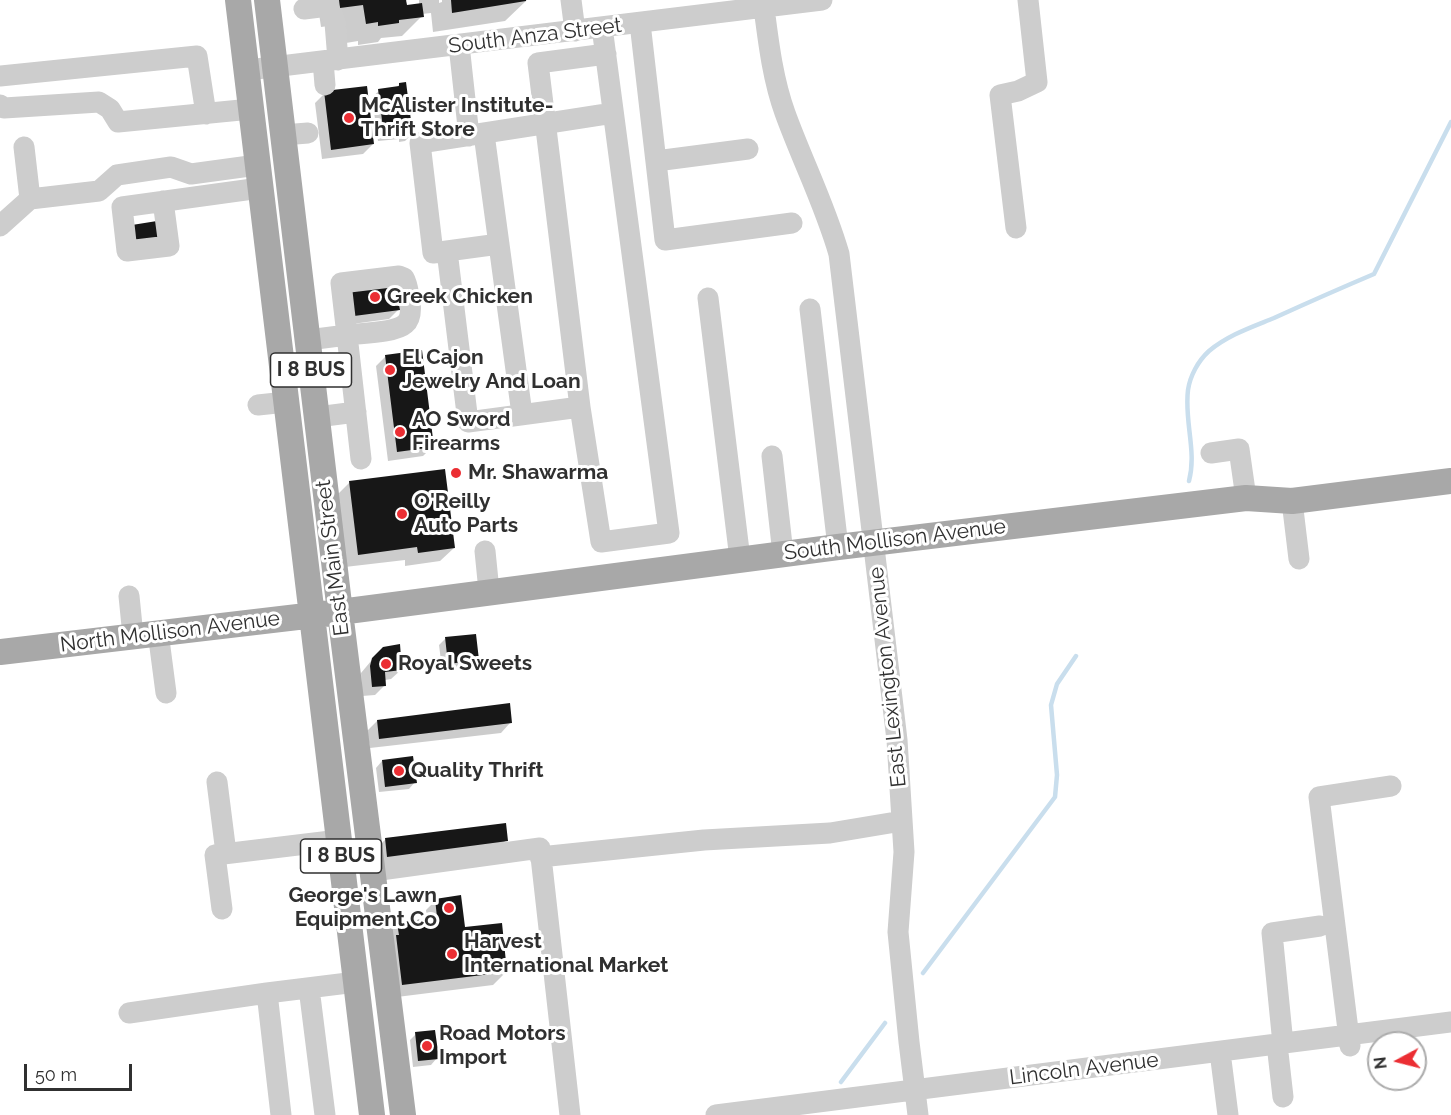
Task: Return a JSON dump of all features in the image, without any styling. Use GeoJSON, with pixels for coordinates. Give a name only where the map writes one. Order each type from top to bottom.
{"type":"FeatureCollection","features":[{"type":"Feature","properties":{"kind":"main road","name":"East Main Street"},"geometry":{"type":"LineString","coordinates":[[238,0],[372,1115]]}},
{"type":"Feature","properties":{"kind":"main road","name":"East Main Street"},"geometry":{"type":"LineString","coordinates":[[267,0],[276,68],[296,134],[308,340],[403,1115]]}},
{"type":"Feature","properties":{"kind":"main road","name":"South Mollison Avenue"},"geometry":{"type":"LineString","coordinates":[[340,612],[873,542],[1246,498],[1292,501],[1451,481]]}},
{"type":"Feature","properties":{"kind":"main road","name":"North Mollison Avenue"},"geometry":{"type":"LineString","coordinates":[[0,652],[340,612]]}},
{"type":"Feature","properties":{"kind":"main road"},"geometry":{"type":"LineString","coordinates":[[356,982],[386,978]]}},
{"type":"Feature","properties":{"kind":"street"},"geometry":{"type":"LineString","coordinates":[[571,0],[575,31]]}},
{"type":"Feature","properties":{"kind":"street","name":"South Anza Street"},"geometry":{"type":"LineString","coordinates":[[248,70],[575,31],[764,4],[822,0]]}},
{"type":"Feature","properties":{"kind":"street"},"geometry":{"type":"LineString","coordinates":[[1016,228],[1000,95],[1018,91],[1037,82],[1028,0]]}},
{"type":"Feature","properties":{"kind":"street","name":"East Lexington Avenue"},"geometry":{"type":"LineString","coordinates":[[764,4],[774,76],[785,112],[829,220],[839,254],[897,740],[904,852],[898,932],[918,1115]]}},
{"type":"Feature","properties":{"kind":"street"},"geometry":{"type":"LineString","coordinates":[[304,9],[328,6],[335,23],[326,85]]}},
{"type":"Feature","properties":{"kind":"street"},"geometry":{"type":"LineString","coordinates":[[640,22],[665,240],[792,223]]}},
{"type":"Feature","properties":{"kind":"street"},"geometry":{"type":"LineString","coordinates":[[602,27],[606,54],[669,533],[601,542],[580,407],[538,63],[606,54]]}},
{"type":"Feature","properties":{"kind":"street"},"geometry":{"type":"LineString","coordinates":[[459,45],[499,244],[522,414]]}},
{"type":"Feature","properties":{"kind":"street"},"geometry":{"type":"LineString","coordinates":[[0,76],[197,56],[206,114]]}},
{"type":"Feature","properties":{"kind":"street"},"geometry":{"type":"LineString","coordinates":[[0,105],[4,108],[99,102],[110,109],[118,122],[251,109]]}},
{"type":"Feature","properties":{"kind":"street"},"geometry":{"type":"LineString","coordinates":[[499,244],[433,253],[420,143],[613,113]]}},
{"type":"Feature","properties":{"kind":"street"},"geometry":{"type":"LineString","coordinates":[[24,147],[30,199]]}},
{"type":"Feature","properties":{"kind":"street"},"geometry":{"type":"LineString","coordinates":[[656,161],[748,149]]}},
{"type":"Feature","properties":{"kind":"street"},"geometry":{"type":"LineString","coordinates":[[0,226],[30,199],[99,191],[117,175],[171,167],[192,174],[259,176]]}},
{"type":"Feature","properties":{"kind":"street"},"geometry":{"type":"LineString","coordinates":[[163,201],[259,176]]}},
{"type":"Feature","properties":{"kind":"street"},"geometry":{"type":"LineString","coordinates":[[447,251],[468,422],[580,407]]}},
{"type":"Feature","properties":{"kind":"street"},"geometry":{"type":"LineString","coordinates":[[308,340],[347,335],[392,329],[402,326],[410,318],[407,284],[404,278],[399,276],[341,283],[347,335],[356,412],[361,459]]}},
{"type":"Feature","properties":{"kind":"street"},"geometry":{"type":"LineString","coordinates":[[708,298],[740,559]]}},
{"type":"Feature","properties":{"kind":"street"},"geometry":{"type":"LineString","coordinates":[[810,309],[838,547]]}},
{"type":"Feature","properties":{"kind":"street"},"geometry":{"type":"LineString","coordinates":[[258,405],[286,402]]}},
{"type":"Feature","properties":{"kind":"street"},"geometry":{"type":"LineString","coordinates":[[317,417],[356,412]]}},
{"type":"Feature","properties":{"kind":"street"},"geometry":{"type":"LineString","coordinates":[[1211,453],[1239,449],[1246,498]]}},
{"type":"Feature","properties":{"kind":"street"},"geometry":{"type":"LineString","coordinates":[[772,456],[783,554]]}},
{"type":"Feature","properties":{"kind":"street"},"geometry":{"type":"LineString","coordinates":[[1292,501],[1299,559]]}},
{"type":"Feature","properties":{"kind":"street"},"geometry":{"type":"LineString","coordinates":[[485,551],[489,591]]}},
{"type":"Feature","properties":{"kind":"street"},"geometry":{"type":"LineString","coordinates":[[129,596],[132,636]]}},
{"type":"Feature","properties":{"kind":"street"},"geometry":{"type":"LineString","coordinates":[[158,633],[166,693]]}},
{"type":"Feature","properties":{"kind":"street"},"geometry":{"type":"LineString","coordinates":[[217,782],[226,853]]}},
{"type":"Feature","properties":{"kind":"street"},"geometry":{"type":"LineString","coordinates":[[1349,1041],[1319,797],[1391,786]]}},
{"type":"Feature","properties":{"kind":"street"},"geometry":{"type":"LineString","coordinates":[[540,857],[704,840],[830,833],[903,821]]}},
{"type":"Feature","properties":{"kind":"street"},"geometry":{"type":"LineString","coordinates":[[222,909],[215,855],[339,840]]}},
{"type":"Feature","properties":{"kind":"street"},"geometry":{"type":"LineString","coordinates":[[373,871],[540,848],[570,1115]]}},
{"type":"Feature","properties":{"kind":"street"},"geometry":{"type":"LineString","coordinates":[[1283,1097],[1272,933],[1320,926]]}},
{"type":"Feature","properties":{"kind":"street"},"geometry":{"type":"LineString","coordinates":[[129,1013],[356,982]]}},
{"type":"Feature","properties":{"kind":"street"},"geometry":{"type":"LineString","coordinates":[[309,988],[325,1115]]}},
{"type":"Feature","properties":{"kind":"street"},"geometry":{"type":"LineString","coordinates":[[267,993],[281,1115]]}},
{"type":"Feature","properties":{"kind":"street","name":"Lincoln Avenue"},"geometry":{"type":"LineString","coordinates":[[716,1115],[1280,1044],[1349,1041],[1451,1022]]}},
{"type":"Feature","properties":{"kind":"street"},"geometry":{"type":"LineString","coordinates":[[1220,1052],[1228,1115]]}},
{"type":"Feature","properties":{"kind":"building"},"geometry":{"type":"Polygon","coordinates":[[[339,0],[406,0],[407,5],[422,3],[424,17],[399,20],[399,23],[378,26],[378,22],[366,24],[363,5],[340,8],[339,0]]]}},
{"type":"Feature","properties":{"kind":"building"},"geometry":{"type":"Polygon","coordinates":[[[451,0],[526,0],[526,1],[452,13],[451,0]]]}},
{"type":"Feature","properties":{"kind":"building"},"geometry":{"type":"Polygon","coordinates":[[[406,82],[413,136],[405,137],[405,133],[384,136],[378,89],[399,86],[399,83],[406,82]]]}},
{"type":"Feature","properties":{"kind":"building","name":"McAlister Institute- Thrift Store"},"geometry":{"type":"Polygon","coordinates":[[[367,86],[374,144],[331,150],[324,91],[367,86]]]}},
{"type":"Feature","properties":{"kind":"building"},"geometry":{"type":"Polygon","coordinates":[[[157,221],[160,242],[134,246],[132,225],[157,221]]]}},
{"type":"Feature","properties":{"kind":"building","name":"Greek Chicken"},"geometry":{"type":"Polygon","coordinates":[[[400,285],[403,303],[399,304],[400,310],[354,316],[347,292],[400,285]]]}},
{"type":"Feature","properties":{"kind":"building"},"geometry":{"type":"Polygon","coordinates":[[[422,350],[434,447],[397,452],[385,355],[422,350]]]}},
{"type":"Feature","properties":{"kind":"building","name":"O'Reilly Auto Parts"},"geometry":{"type":"Polygon","coordinates":[[[445,469],[455,548],[418,553],[417,547],[358,555],[349,481],[445,469]]]}},
{"type":"Feature","properties":{"kind":"building"},"geometry":{"type":"Polygon","coordinates":[[[476,634],[479,660],[448,664],[445,637],[476,634]]]}},
{"type":"Feature","properties":{"kind":"building","name":"Royal Sweets"},"geometry":{"type":"Polygon","coordinates":[[[400,644],[402,670],[385,672],[386,686],[372,687],[370,666],[372,658],[383,647],[400,644]]]}},
{"type":"Feature","properties":{"kind":"building"},"geometry":{"type":"Polygon","coordinates":[[[510,703],[512,723],[379,739],[377,720],[510,703]]]}},
{"type":"Feature","properties":{"kind":"building","name":"Quality Thrift"},"geometry":{"type":"Polygon","coordinates":[[[413,756],[417,783],[385,787],[382,760],[413,756]]]}},
{"type":"Feature","properties":{"kind":"building"},"geometry":{"type":"Polygon","coordinates":[[[506,823],[508,841],[387,857],[385,838],[506,823]]]}},
{"type":"Feature","properties":{"kind":"building","name":"Harvest International Market"},"geometry":{"type":"Polygon","coordinates":[[[461,895],[465,927],[502,923],[507,972],[402,985],[396,935],[399,935],[397,923],[437,917],[435,899],[461,895]]]}},
{"type":"Feature","properties":{"kind":"building","name":"Road Motors Import"},"geometry":{"type":"Polygon","coordinates":[[[435,1030],[439,1059],[418,1061],[415,1032],[435,1030]]]}},
{"type":"Feature","properties":{"kind":"waterway"},"geometry":{"type":"LineString","coordinates":[[1189,481],[1192,458],[1188,390],[1201,359],[1216,345],[1232,336],[1374,274],[1451,122]]}},
{"type":"Feature","properties":{"kind":"waterway"},"geometry":{"type":"LineString","coordinates":[[923,973],[1055,797],[1057,775],[1051,705],[1057,684],[1076,656]]}},
{"type":"Feature","properties":{"kind":"waterway"},"geometry":{"type":"LineString","coordinates":[[841,1082],[885,1023]]}},
{"type":"Feature","properties":{"kind":"place","name":"McAlister Institute- Thrift Store"},"geometry":{"type":"Point","coordinates":[349,118]}},
{"type":"Feature","properties":{"kind":"place","name":"Greek Chicken"},"geometry":{"type":"Point","coordinates":[375,297]}},
{"type":"Feature","properties":{"kind":"place","name":"El Cajon Jewelry And Loan"},"geometry":{"type":"Point","coordinates":[390,370]}},
{"type":"Feature","properties":{"kind":"place","name":"AO Sword Firearms"},"geometry":{"type":"Point","coordinates":[400,432]}},
{"type":"Feature","properties":{"kind":"place","name":"Mr. Shawarma"},"geometry":{"type":"Point","coordinates":[456,473]}},
{"type":"Feature","properties":{"kind":"place","name":"O'Reilly Auto Parts"},"geometry":{"type":"Point","coordinates":[402,514]}},
{"type":"Feature","properties":{"kind":"place","name":"Royal Sweets"},"geometry":{"type":"Point","coordinates":[386,664]}},
{"type":"Feature","properties":{"kind":"place","name":"Quality Thrift"},"geometry":{"type":"Point","coordinates":[399,771]}},
{"type":"Feature","properties":{"kind":"place","name":"George's Lawn Equipment Co"},"geometry":{"type":"Point","coordinates":[449,908]}},
{"type":"Feature","properties":{"kind":"place","name":"Harvest International Market"},"geometry":{"type":"Point","coordinates":[452,954]}},
{"type":"Feature","properties":{"kind":"place","name":"Road Motors Import"},"geometry":{"type":"Point","coordinates":[427,1046]}}]}
